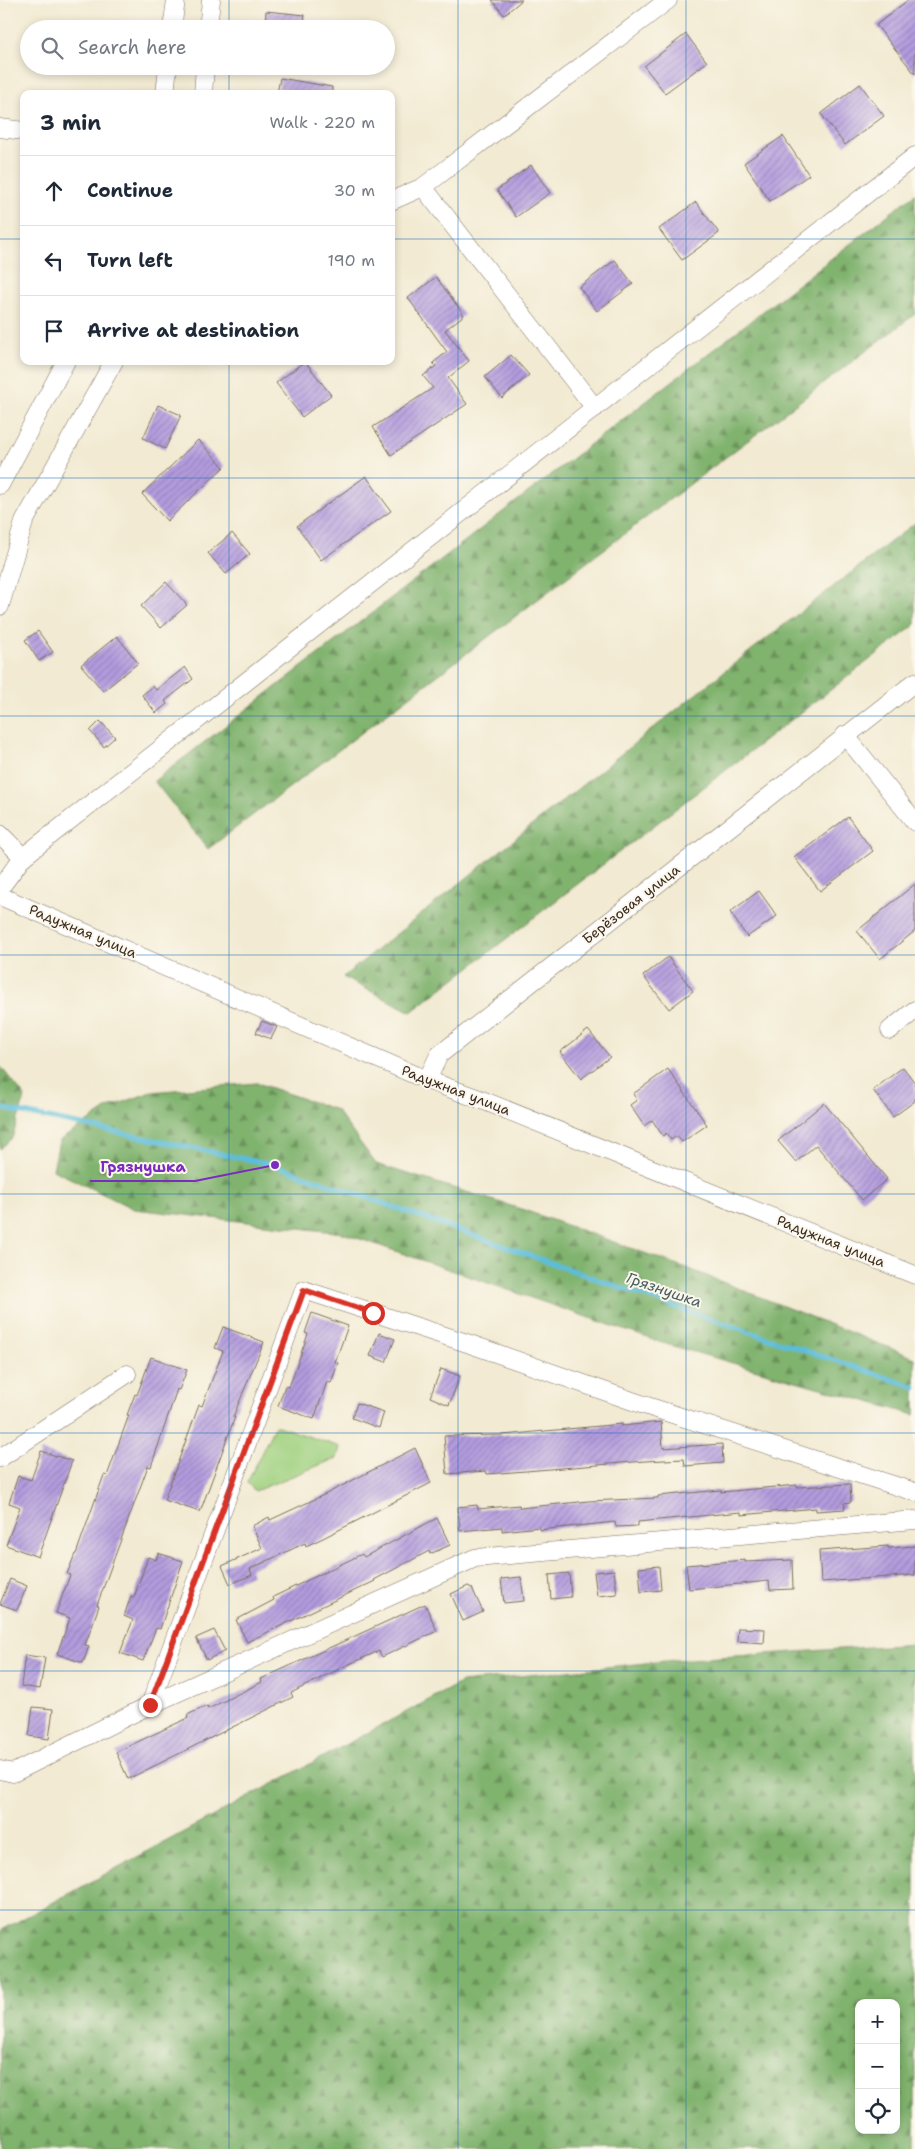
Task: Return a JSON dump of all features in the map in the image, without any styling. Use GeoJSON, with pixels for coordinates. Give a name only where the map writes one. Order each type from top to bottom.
{"type":"FeatureCollection","features":[{"type":"Feature","properties":{"kind":"street"},"geometry":{"type":"LineString","coordinates":[[173,20],[176,0]]}},
{"type":"Feature","properties":{"kind":"street"},"geometry":{"type":"LineString","coordinates":[[209,20],[211,0]]}},
{"type":"Feature","properties":{"kind":"street"},"geometry":{"type":"LineString","coordinates":[[395,199],[423,187],[668,0]]}},
{"type":"Feature","properties":{"kind":"street"},"geometry":{"type":"LineString","coordinates":[[165,90],[167,75]]}},
{"type":"Feature","properties":{"kind":"street"},"geometry":{"type":"LineString","coordinates":[[203,90],[204,75]]}},
{"type":"Feature","properties":{"kind":"street"},"geometry":{"type":"LineString","coordinates":[[0,128],[20,130]]}},
{"type":"Feature","properties":{"kind":"street"},"geometry":{"type":"LineString","coordinates":[[0,888],[23,857],[915,156]]}},
{"type":"Feature","properties":{"kind":"street"},"geometry":{"type":"LineString","coordinates":[[423,187],[595,408]]}},
{"type":"Feature","properties":{"kind":"street"},"geometry":{"type":"LineString","coordinates":[[0,485],[64,365]]}},
{"type":"Feature","properties":{"kind":"street"},"geometry":{"type":"LineString","coordinates":[[0,606],[24,522],[112,365]]}},
{"type":"Feature","properties":{"kind":"street","name":"Берёзовая улица"},"geometry":{"type":"LineString","coordinates":[[427,1080],[439,1055],[915,682]]}},
{"type":"Feature","properties":{"kind":"street"},"geometry":{"type":"LineString","coordinates":[[845,736],[915,822]]}},
{"type":"Feature","properties":{"kind":"street"},"geometry":{"type":"LineString","coordinates":[[0,834],[23,857]]}},
{"type":"Feature","properties":{"kind":"street","name":"Радужная улица"},"geometry":{"type":"LineString","coordinates":[[0,896],[427,1080],[482,1100],[915,1275]]}},
{"type":"Feature","properties":{"kind":"street"},"geometry":{"type":"LineString","coordinates":[[890,1030],[915,1010]]}},
{"type":"Feature","properties":{"kind":"street"},"geometry":{"type":"LineString","coordinates":[[150,1705],[304,1290],[470,1344],[641,1404],[915,1492]]}},
{"type":"Feature","properties":{"kind":"street"},"geometry":{"type":"LineString","coordinates":[[0,1458],[127,1374]]}},
{"type":"Feature","properties":{"kind":"street"},"geometry":{"type":"LineString","coordinates":[[0,1770],[14,1773],[150,1705],[475,1558],[915,1520]]}},
{"type":"Feature","properties":{"kind":"green space"},"geometry":{"type":"Polygon","coordinates":[[[915,194],[915,314],[208,849],[154,781],[915,194]]]}},
{"type":"Feature","properties":{"kind":"green space"},"geometry":{"type":"Polygon","coordinates":[[[915,523],[915,625],[411,1012],[343,977],[721,674],[915,523]]]}},
{"type":"Feature","properties":{"kind":"green space"},"geometry":{"type":"Polygon","coordinates":[[[0,1066],[25,1097],[12,1138],[0,1149],[0,1066]]]}},
{"type":"Feature","properties":{"kind":"green space"},"geometry":{"type":"Polygon","coordinates":[[[257,1083],[336,1110],[376,1164],[524,1210],[689,1269],[915,1358],[915,1415],[659,1342],[343,1233],[134,1209],[53,1170],[59,1141],[108,1108],[151,1092],[257,1083]]]}},
{"type":"Feature","properties":{"kind":"green space"},"geometry":{"type":"Polygon","coordinates":[[[275,1425],[340,1447],[337,1458],[255,1491],[247,1483],[275,1425]]]}},
{"type":"Feature","properties":{"kind":"green space"},"geometry":{"type":"Polygon","coordinates":[[[915,1644],[915,2149],[0,2149],[0,1931],[462,1682],[675,1660],[915,1644]]]}},
{"type":"Feature","properties":{"kind":"building"},"geometry":{"type":"Polygon","coordinates":[[[492,0],[522,0],[504,15],[492,0]]]}},
{"type":"Feature","properties":{"kind":"building"},"geometry":{"type":"Polygon","coordinates":[[[908,0],[915,0],[915,74],[876,25],[908,0]]]}},
{"type":"Feature","properties":{"kind":"building"},"geometry":{"type":"Polygon","coordinates":[[[266,11],[305,15],[304,20],[266,20],[266,11]]]}},
{"type":"Feature","properties":{"kind":"building"},"geometry":{"type":"Polygon","coordinates":[[[686,34],[707,62],[665,93],[644,66],[686,34]]]}},
{"type":"Feature","properties":{"kind":"building"},"geometry":{"type":"Polygon","coordinates":[[[280,78],[332,87],[332,90],[278,90],[280,78]]]}},
{"type":"Feature","properties":{"kind":"building"},"geometry":{"type":"Polygon","coordinates":[[[860,84],[884,116],[845,145],[821,114],[860,84]]]}},
{"type":"Feature","properties":{"kind":"building"},"geometry":{"type":"Polygon","coordinates":[[[783,136],[809,175],[770,201],[744,163],[783,136]]]}},
{"type":"Feature","properties":{"kind":"building"},"geometry":{"type":"Polygon","coordinates":[[[531,165],[550,193],[516,217],[497,190],[531,165]]]}},
{"type":"Feature","properties":{"kind":"building"},"geometry":{"type":"Polygon","coordinates":[[[696,202],[719,233],[682,260],[659,229],[696,202]]]}},
{"type":"Feature","properties":{"kind":"building"},"geometry":{"type":"Polygon","coordinates":[[[615,260],[633,284],[597,311],[579,287],[615,260]]]}},
{"type":"Feature","properties":{"kind":"building"},"geometry":{"type":"Polygon","coordinates":[[[436,277],[464,315],[445,330],[469,361],[448,378],[467,404],[391,455],[373,427],[433,388],[423,376],[436,366],[433,363],[447,352],[408,298],[436,277]]]}},
{"type":"Feature","properties":{"kind":"building"},"geometry":{"type":"Polygon","coordinates":[[[511,355],[529,375],[502,398],[485,377],[511,355]]]}},
{"type":"Feature","properties":{"kind":"building"},"geometry":{"type":"Polygon","coordinates":[[[300,365],[308,365],[331,395],[302,417],[276,383],[300,365]]]}},
{"type":"Feature","properties":{"kind":"building"},"geometry":{"type":"Polygon","coordinates":[[[158,405],[181,415],[165,449],[143,438],[158,405]]]}},
{"type":"Feature","properties":{"kind":"building"},"geometry":{"type":"Polygon","coordinates":[[[198,440],[224,467],[167,521],[142,494],[198,440]]]}},
{"type":"Feature","properties":{"kind":"building"},"geometry":{"type":"Polygon","coordinates":[[[366,476],[391,511],[321,560],[297,526],[366,476]]]}},
{"type":"Feature","properties":{"kind":"building"},"geometry":{"type":"Polygon","coordinates":[[[232,533],[250,554],[226,574],[208,553],[232,533]]]}},
{"type":"Feature","properties":{"kind":"building"},"geometry":{"type":"Polygon","coordinates":[[[166,582],[187,605],[161,628],[141,606],[166,582]]]}},
{"type":"Feature","properties":{"kind":"building"},"geometry":{"type":"Polygon","coordinates":[[[38,631],[53,652],[39,661],[25,640],[38,631]]]}},
{"type":"Feature","properties":{"kind":"building"},"geometry":{"type":"Polygon","coordinates":[[[117,636],[138,663],[103,691],[81,665],[117,636]]]}},
{"type":"Feature","properties":{"kind":"building"},"geometry":{"type":"Polygon","coordinates":[[[185,667],[193,679],[165,701],[167,704],[156,713],[142,695],[153,686],[156,690],[185,667]]]}},
{"type":"Feature","properties":{"kind":"building"},"geometry":{"type":"Polygon","coordinates":[[[100,721],[115,737],[104,747],[90,731],[100,721]]]}},
{"type":"Feature","properties":{"kind":"building"},"geometry":{"type":"Polygon","coordinates":[[[848,817],[873,851],[820,891],[794,857],[848,817]]]}},
{"type":"Feature","properties":{"kind":"building"},"geometry":{"type":"Polygon","coordinates":[[[915,884],[915,931],[880,959],[857,931],[915,884]]]}},
{"type":"Feature","properties":{"kind":"building"},"geometry":{"type":"Polygon","coordinates":[[[759,891],[777,916],[747,937],[730,912],[759,891]]]}},
{"type":"Feature","properties":{"kind":"building"},"geometry":{"type":"Polygon","coordinates":[[[668,957],[693,991],[669,1009],[643,976],[668,957]]]}},
{"type":"Feature","properties":{"kind":"building"},"geometry":{"type":"Polygon","coordinates":[[[262,1021],[277,1027],[271,1039],[256,1033],[262,1021]]]}},
{"type":"Feature","properties":{"kind":"building"},"geometry":{"type":"Polygon","coordinates":[[[588,1030],[610,1057],[581,1079],[560,1052],[588,1030]]]}},
{"type":"Feature","properties":{"kind":"building"},"geometry":{"type":"Polygon","coordinates":[[[903,1067],[915,1083],[915,1101],[893,1117],[873,1090],[903,1067]]]}},
{"type":"Feature","properties":{"kind":"building"},"geometry":{"type":"Polygon","coordinates":[[[668,1069],[707,1125],[682,1142],[677,1136],[671,1140],[666,1133],[663,1136],[652,1120],[644,1126],[630,1105],[637,1100],[633,1094],[668,1069]]]}},
{"type":"Feature","properties":{"kind":"building"},"geometry":{"type":"Polygon","coordinates":[[[824,1103],[887,1179],[862,1200],[816,1145],[796,1162],[778,1141],[824,1103]]]}},
{"type":"Feature","properties":{"kind":"building"},"geometry":{"type":"Polygon","coordinates":[[[312,1313],[348,1326],[335,1362],[338,1363],[331,1383],[327,1382],[314,1419],[278,1406],[285,1386],[289,1387],[308,1334],[305,1333],[312,1313]]]}},
{"type":"Feature","properties":{"kind":"building"},"geometry":{"type":"Polygon","coordinates":[[[223,1327],[264,1342],[233,1417],[235,1417],[200,1512],[164,1500],[199,1405],[202,1406],[223,1351],[215,1348],[223,1327]]]}},
{"type":"Feature","properties":{"kind":"building"},"geometry":{"type":"Polygon","coordinates":[[[379,1333],[395,1339],[386,1362],[370,1356],[379,1333]]]}},
{"type":"Feature","properties":{"kind":"building"},"geometry":{"type":"Polygon","coordinates":[[[151,1357],[187,1370],[179,1390],[177,1389],[151,1467],[148,1466],[97,1605],[99,1606],[85,1645],[89,1646],[83,1663],[57,1654],[70,1618],[56,1613],[70,1575],[67,1574],[104,1475],[107,1476],[129,1415],[127,1415],[135,1394],[137,1395],[151,1357]]]}},
{"type":"Feature","properties":{"kind":"building"},"geometry":{"type":"Polygon","coordinates":[[[441,1369],[460,1376],[449,1405],[430,1397],[441,1369]]]}},
{"type":"Feature","properties":{"kind":"building"},"geometry":{"type":"Polygon","coordinates":[[[357,1403],[384,1412],[379,1428],[352,1418],[357,1403]]]}},
{"type":"Feature","properties":{"kind":"building"},"geometry":{"type":"Polygon","coordinates":[[[661,1422],[663,1448],[722,1444],[723,1463],[685,1466],[684,1459],[487,1474],[486,1471],[447,1474],[444,1436],[502,1435],[661,1422]]]}},
{"type":"Feature","properties":{"kind":"building"},"geometry":{"type":"Polygon","coordinates":[[[415,1448],[431,1483],[323,1538],[306,1546],[305,1543],[250,1569],[252,1575],[230,1584],[222,1566],[262,1548],[252,1526],[269,1517],[270,1520],[328,1493],[415,1448]]]}},
{"type":"Feature","properties":{"kind":"building"},"geometry":{"type":"Polygon","coordinates":[[[41,1451],[72,1461],[38,1557],[6,1545],[20,1507],[9,1503],[18,1476],[31,1480],[41,1451]]]}},
{"type":"Feature","properties":{"kind":"building"},"geometry":{"type":"Polygon","coordinates":[[[850,1484],[851,1502],[844,1503],[845,1509],[816,1511],[816,1508],[741,1515],[741,1512],[638,1522],[638,1526],[616,1527],[615,1522],[539,1530],[539,1527],[502,1531],[502,1527],[460,1531],[458,1507],[477,1505],[478,1509],[519,1505],[520,1508],[589,1501],[658,1498],[658,1496],[721,1490],[721,1492],[797,1485],[798,1487],[850,1484]]]}},
{"type":"Feature","properties":{"kind":"building"},"geometry":{"type":"Polygon","coordinates":[[[437,1518],[450,1545],[430,1554],[429,1551],[375,1581],[247,1642],[236,1620],[274,1600],[273,1597],[362,1554],[364,1557],[437,1518]]]}},
{"type":"Feature","properties":{"kind":"building"},"geometry":{"type":"Polygon","coordinates":[[[888,1546],[888,1548],[915,1546],[915,1575],[821,1582],[819,1551],[888,1546]]]}},
{"type":"Feature","properties":{"kind":"building"},"geometry":{"type":"Polygon","coordinates":[[[158,1553],[183,1561],[160,1629],[156,1628],[143,1661],[120,1653],[133,1620],[124,1616],[131,1596],[134,1597],[148,1557],[156,1560],[158,1553]]]}},
{"type":"Feature","properties":{"kind":"building"},"geometry":{"type":"Polygon","coordinates":[[[745,1560],[745,1562],[792,1560],[793,1589],[770,1590],[769,1581],[689,1589],[686,1565],[745,1560]]]}},
{"type":"Feature","properties":{"kind":"building"},"geometry":{"type":"Polygon","coordinates":[[[659,1566],[661,1590],[641,1592],[639,1568],[659,1566]]]}},
{"type":"Feature","properties":{"kind":"building"},"geometry":{"type":"Polygon","coordinates":[[[614,1570],[617,1594],[597,1596],[594,1572],[614,1570]]]}},
{"type":"Feature","properties":{"kind":"building"},"geometry":{"type":"Polygon","coordinates":[[[569,1573],[571,1597],[551,1599],[549,1575],[569,1573]]]}},
{"type":"Feature","properties":{"kind":"building"},"geometry":{"type":"Polygon","coordinates":[[[521,1577],[524,1601],[504,1603],[501,1579],[521,1577]]]}},
{"type":"Feature","properties":{"kind":"building"},"geometry":{"type":"Polygon","coordinates":[[[10,1579],[27,1586],[17,1610],[0,1604],[10,1579]]]}},
{"type":"Feature","properties":{"kind":"building"},"geometry":{"type":"Polygon","coordinates":[[[468,1586],[472,1588],[483,1612],[463,1621],[451,1594],[468,1586]]]}},
{"type":"Feature","properties":{"kind":"building"},"geometry":{"type":"Polygon","coordinates":[[[425,1604],[437,1631],[382,1657],[379,1651],[345,1666],[291,1693],[293,1697],[128,1779],[116,1752],[188,1718],[187,1715],[207,1706],[208,1709],[262,1682],[261,1679],[425,1604]]]}},
{"type":"Feature","properties":{"kind":"building"},"geometry":{"type":"Polygon","coordinates":[[[738,1628],[765,1629],[764,1643],[737,1641],[738,1628]]]}},
{"type":"Feature","properties":{"kind":"building"},"geometry":{"type":"Polygon","coordinates":[[[214,1630],[225,1651],[207,1660],[196,1638],[214,1630]]]}},
{"type":"Feature","properties":{"kind":"building"},"geometry":{"type":"Polygon","coordinates":[[[25,1655],[45,1658],[40,1689],[21,1686],[25,1655]]]}},
{"type":"Feature","properties":{"kind":"building"},"geometry":{"type":"Polygon","coordinates":[[[33,1707],[53,1709],[49,1739],[29,1736],[33,1707]]]}},
{"type":"Feature","properties":{"kind":"waterway","name":"Грязнушка"},"geometry":{"type":"LineString","coordinates":[[0,1108],[275,1165],[681,1309],[915,1387]]}},
{"type":"Feature","properties":{"kind":"place","name":"Грязнушка"},"geometry":{"type":"Point","coordinates":[275,1165]}},
{"type":"Feature","properties":{"kind":"route"},"geometry":{"type":"LineString","coordinates":[[150,1705],[304,1290],[373,1313]]}}]}
